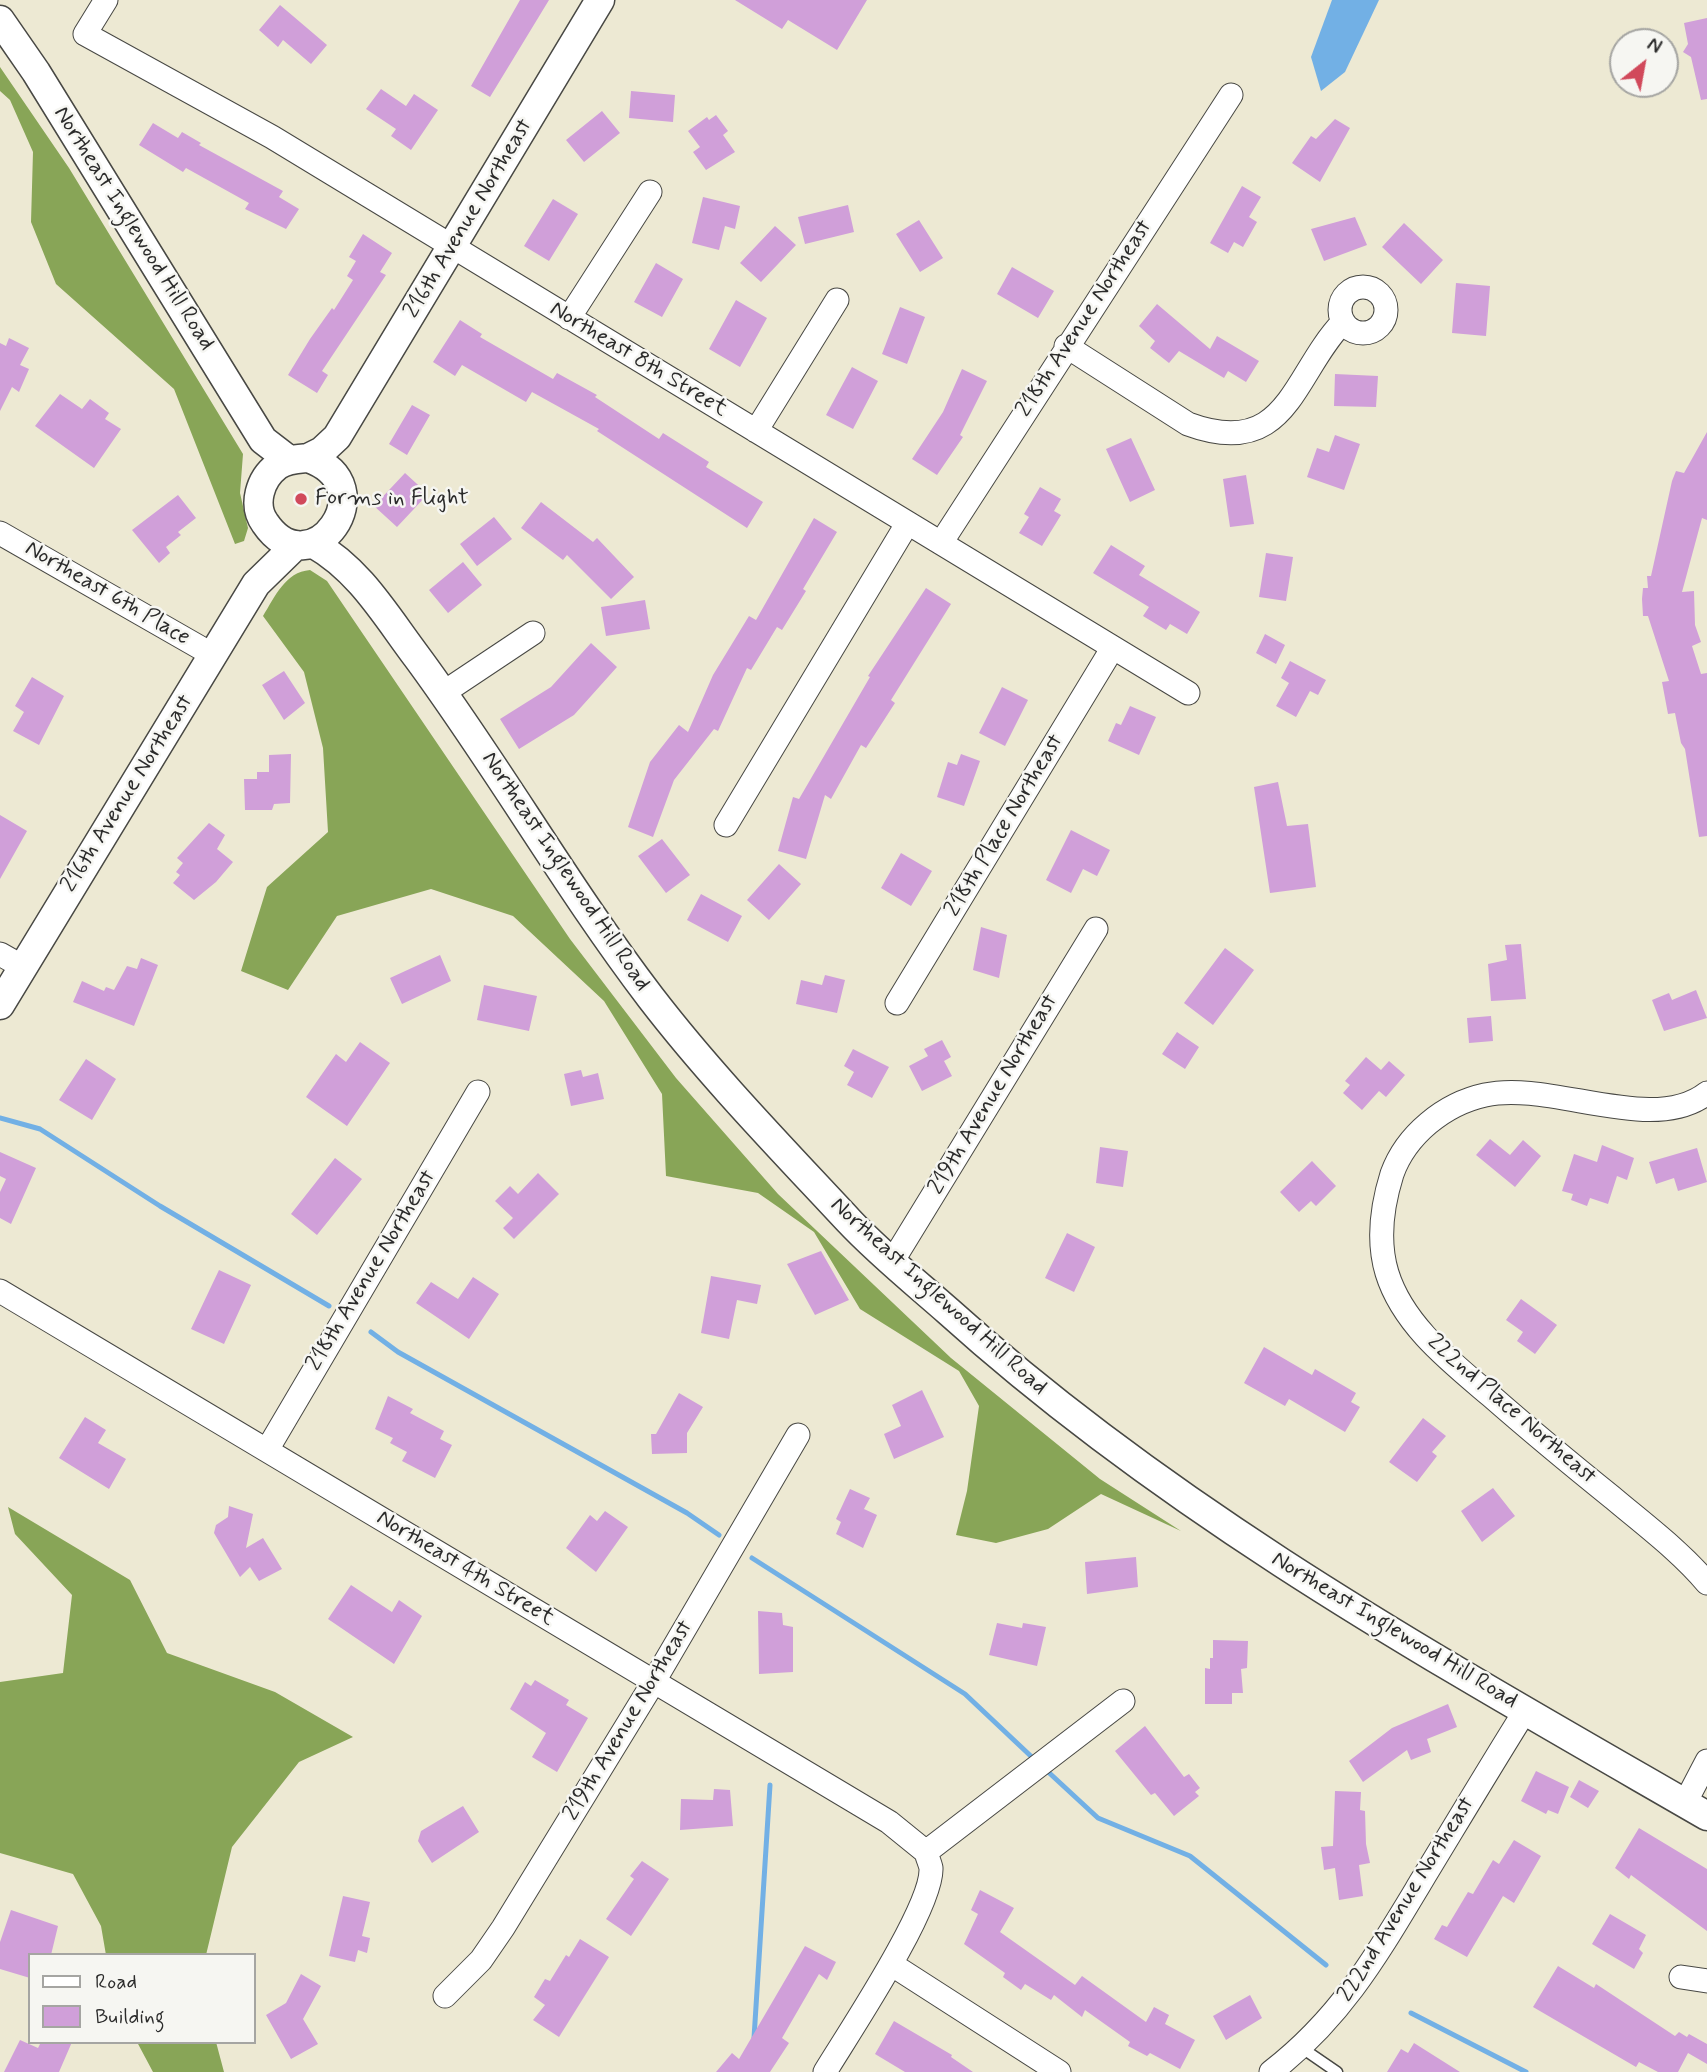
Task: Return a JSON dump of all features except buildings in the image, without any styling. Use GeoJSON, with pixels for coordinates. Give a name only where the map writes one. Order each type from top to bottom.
{"type":"FeatureCollection","features":[{"type":"Feature","properties":{"kind":"street","name":"Northeast 8th Street"},"geometry":{"type":"LineString","coordinates":[[106,0],[85,34],[271,137],[1188,693]]}},
{"type":"Feature","properties":{"kind":"street","name":"216th Avenue Northeast"},"geometry":{"type":"LineString","coordinates":[[298,459],[322,451],[337,437],[600,0]]}},
{"type":"Feature","properties":{"kind":"street","name":"Northeast Inglewood Hill Road"},"geometry":{"type":"LineString","coordinates":[[0,20],[36,72],[263,440],[298,459]]}},
{"type":"Feature","properties":{"kind":"street","name":"218th Avenue Northeast"},"geometry":{"type":"LineString","coordinates":[[941,543],[1066,346],[1231,95]]}},
{"type":"Feature","properties":{"kind":"street"},"geometry":{"type":"LineString","coordinates":[[569,318],[650,192]]}},
{"type":"Feature","properties":{"kind":"street"},"geometry":{"type":"LineString","coordinates":[[756,432],[837,300]]}},
{"type":"Feature","properties":{"kind":"street"},"geometry":{"type":"LineString","coordinates":[[1066,346],[1188,424],[1211,432],[1240,433],[1263,427],[1282,412],[1343,321]]}},
{"type":"Feature","properties":{"kind":"street","name":"216th Avenue Northeast"},"geometry":{"type":"LineString","coordinates":[[336,476],[337,437]]}},
{"type":"Feature","properties":{"kind":"street"},"geometry":{"type":"LineString","coordinates":[[261,485],[276,466],[298,459],[324,463],[336,476],[343,503],[340,517],[329,533],[305,545],[278,538],[263,522],[258,497],[266,464],[263,440]]}},
{"type":"Feature","properties":{"kind":"street","name":"Northeast Inglewood Hill Road"},"geometry":{"type":"LineString","coordinates":[[340,517],[356,575]]}},
{"type":"Feature","properties":{"kind":"street","name":"216th Avenue Northeast"},"geometry":{"type":"LineString","coordinates":[[256,584],[263,522]]}},
{"type":"Feature","properties":{"kind":"street"},"geometry":{"type":"LineString","coordinates":[[726,825],[907,524]]}},
{"type":"Feature","properties":{"kind":"street","name":"Northeast 6th Place"},"geometry":{"type":"LineString","coordinates":[[0,533],[214,655]]}},
{"type":"Feature","properties":{"kind":"street","name":"216th Avenue Northeast"},"geometry":{"type":"LineString","coordinates":[[0,1005],[11,960],[214,655],[256,584],[305,545]]}},
{"type":"Feature","properties":{"kind":"street","name":"Northeast Inglewood Hill Road"},"geometry":{"type":"LineString","coordinates":[[305,545],[336,556],[356,575],[443,693],[652,999],[853,1226],[892,1262],[1020,1374],[1111,1446],[1298,1574],[1696,1810]]}},
{"type":"Feature","properties":{"kind":"street"},"geometry":{"type":"LineString","coordinates":[[443,693],[533,633]]}},
{"type":"Feature","properties":{"kind":"street","name":"218th Place Northeast"},"geometry":{"type":"LineString","coordinates":[[897,1003],[1112,649]]}},
{"type":"Feature","properties":{"kind":"street","name":"219th Avenue Northeast"},"geometry":{"type":"LineString","coordinates":[[892,1262],[1096,929]]}},
{"type":"Feature","properties":{"kind":"street","name":"222nd Place Northeast"},"geometry":{"type":"LineString","coordinates":[[1707,1093],[1676,1108],[1624,1106],[1558,1095],[1513,1092],[1485,1095],[1456,1105],[1431,1121],[1409,1142],[1395,1168],[1384,1200],[1381,1235],[1387,1273],[1410,1318],[1442,1355],[1637,1518],[1707,1583]]}},
{"type":"Feature","properties":{"kind":"street","name":"218th Avenue Northeast"},"geometry":{"type":"LineString","coordinates":[[267,1450],[478,1093]]}},
{"type":"Feature","properties":{"kind":"street","name":"Northeast 4th Street"},"geometry":{"type":"LineString","coordinates":[[0,1291],[889,1822],[926,1852]]}},
{"type":"Feature","properties":{"kind":"street","name":"219th Avenue Northeast"},"geometry":{"type":"LineString","coordinates":[[445,1996],[481,1960],[503,1928],[653,1683],[798,1435]]}},
{"type":"Feature","properties":{"kind":"street"},"geometry":{"type":"LineString","coordinates":[[825,2072],[891,1964],[927,1889],[931,1868],[926,1852],[1123,1701]]}},
{"type":"Feature","properties":{"kind":"street","name":"222nd Avenue Northeast"},"geometry":{"type":"LineString","coordinates":[[1270,2072],[1301,2048],[1333,2017],[1375,1958],[1525,1711]]}},
{"type":"Feature","properties":{"kind":"street"},"geometry":{"type":"LineString","coordinates":[[1696,1810],[1707,1761]]}},
{"type":"Feature","properties":{"kind":"street"},"geometry":{"type":"LineString","coordinates":[[891,1964],[1059,2072]]}},
{"type":"Feature","properties":{"kind":"street"},"geometry":{"type":"LineString","coordinates":[[1681,1977],[1707,1980]]}},
{"type":"Feature","properties":{"kind":"lane"},"geometry":{"type":"LineString","coordinates":[[1301,2048],[1338,2072]]}},
{"type":"Feature","properties":{"kind":"green space"},"geometry":{"type":"Polygon","coordinates":[[[0,67],[69,168],[243,454],[240,493],[248,528],[244,541],[235,544],[174,389],[56,284],[31,222],[33,152],[10,100],[0,91],[0,67]]]}},
{"type":"Feature","properties":{"kind":"green space"},"geometry":{"type":"Polygon","coordinates":[[[310,570],[327,581],[570,939],[676,1078],[778,1194],[951,1358],[1100,1479],[1181,1531],[1101,1494],[1048,1529],[996,1543],[956,1535],[967,1491],[979,1406],[959,1371],[860,1309],[814,1232],[758,1193],[666,1176],[662,1094],[604,1001],[513,916],[431,889],[337,916],[288,990],[241,971],[267,887],[328,832],[323,748],[304,672],[263,616],[287,580],[310,570]]]}},
{"type":"Feature","properties":{"kind":"green space"},"geometry":{"type":"Polygon","coordinates":[[[8,1507],[130,1580],[167,1653],[275,1692],[353,1737],[299,1762],[232,1847],[206,1953],[106,1953],[101,1926],[73,1874],[0,1853],[0,1682],[63,1673],[72,1595],[15,1534],[8,1507]]]}},
{"type":"Feature","properties":{"kind":"green space"},"geometry":{"type":"Polygon","coordinates":[[[138,2044],[217,2044],[224,2072],[153,2072],[138,2044]]]}},
{"type":"Feature","properties":{"kind":"water"},"geometry":{"type":"Polygon","coordinates":[[[1332,0],[1379,0],[1345,72],[1321,91],[1311,57],[1332,0]]]}},
{"type":"Feature","properties":{"kind":"waterway"},"geometry":{"type":"LineString","coordinates":[[0,1118],[40,1129],[160,1206],[329,1306]]}},
{"type":"Feature","properties":{"kind":"waterway"},"geometry":{"type":"LineString","coordinates":[[371,1332],[398,1352],[687,1513],[719,1535]]}},
{"type":"Feature","properties":{"kind":"waterway"},"geometry":{"type":"LineString","coordinates":[[752,1558],[965,1694],[1035,1760]]}},
{"type":"Feature","properties":{"kind":"waterway"},"geometry":{"type":"LineString","coordinates":[[1045,1769],[1098,1818],[1190,1856],[1326,1965]]}},
{"type":"Feature","properties":{"kind":"waterway"},"geometry":{"type":"LineString","coordinates":[[754,2038],[770,1785]]}},
{"type":"Feature","properties":{"kind":"waterway"},"geometry":{"type":"LineString","coordinates":[[1411,2013],[1526,2072]]}},
{"type":"Feature","properties":{"kind":"place","name":"Forms in Flight"},"geometry":{"type":"Point","coordinates":[301,499]}}]}
